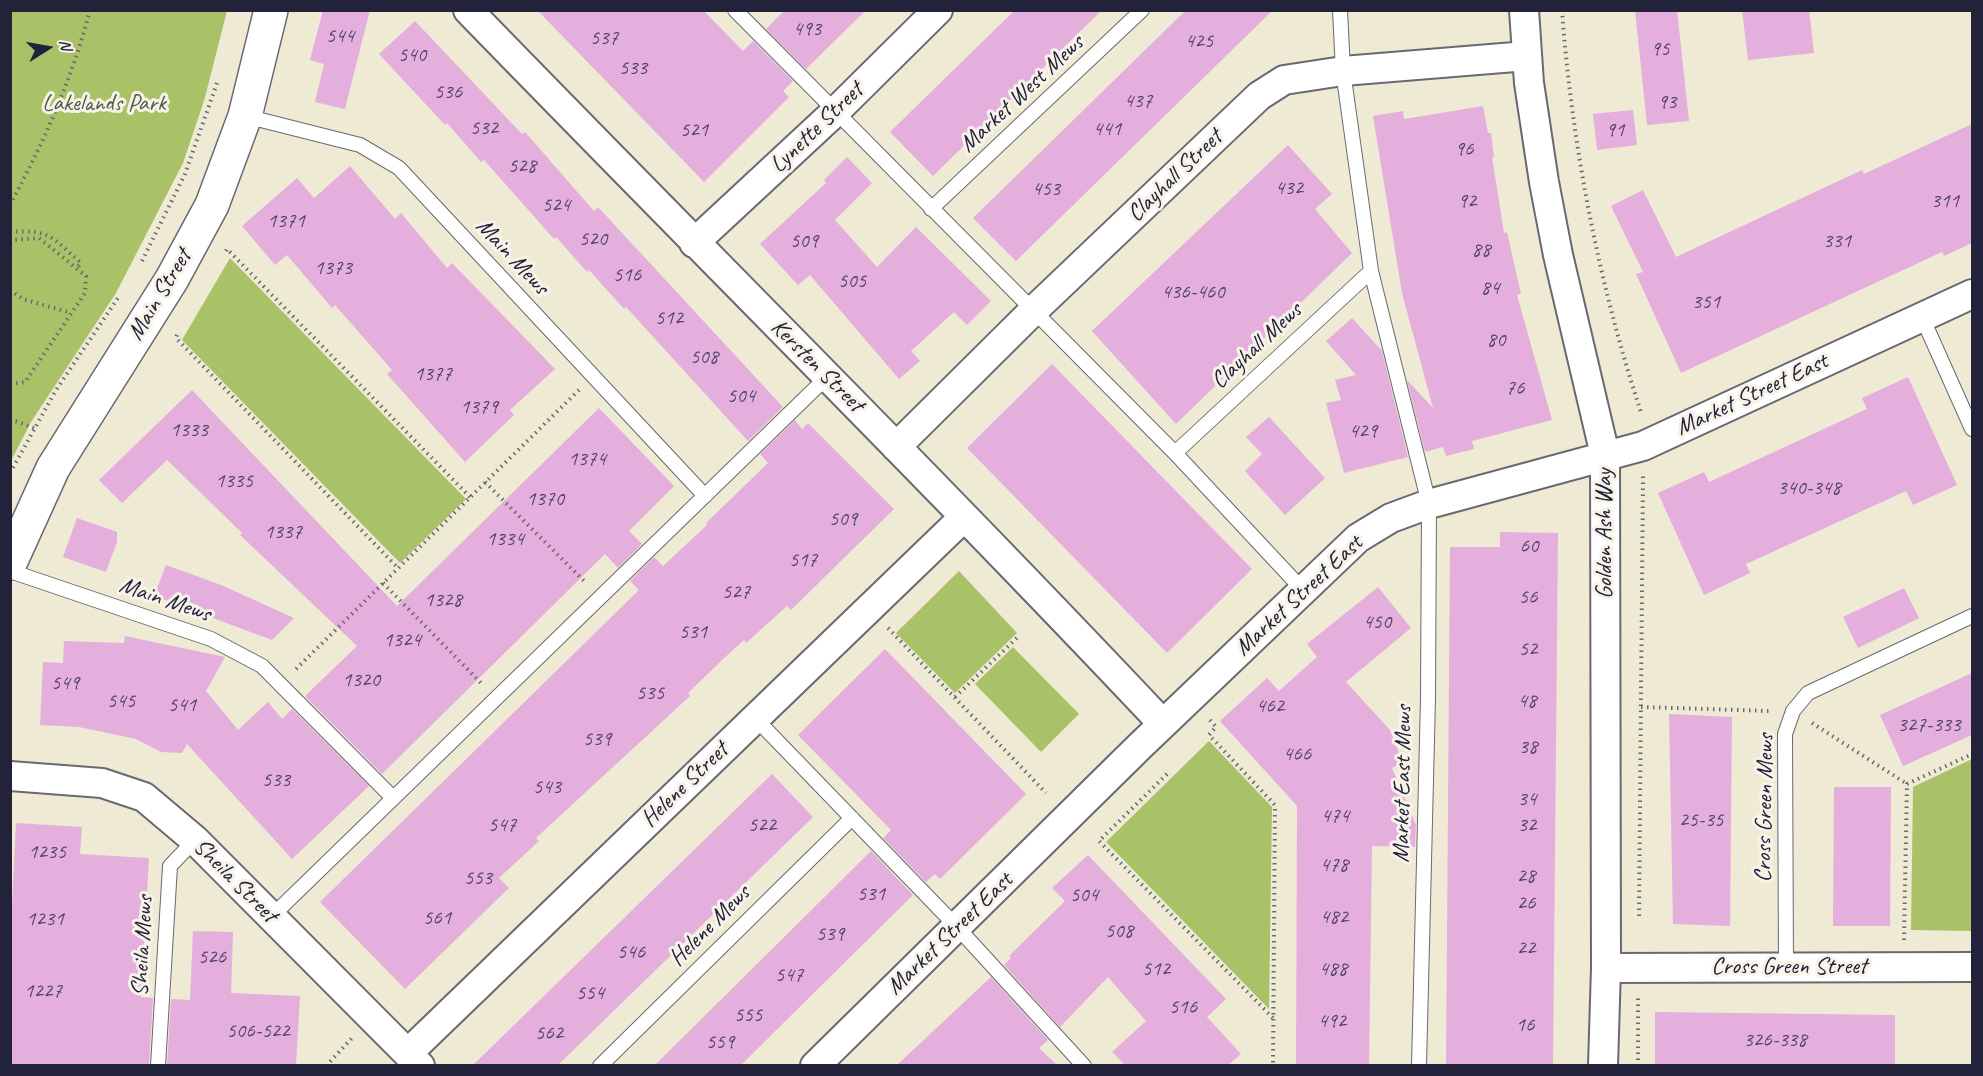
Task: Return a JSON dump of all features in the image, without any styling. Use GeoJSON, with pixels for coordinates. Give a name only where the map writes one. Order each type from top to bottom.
{"type":"FeatureCollection","features":[{"type":"Feature","properties":{"kind":"street","name":"Main Street"},"geometry":{"type":"LineString","coordinates":[[10,563],[53,468],[168,287],[212,205],[245,116],[271,10]]}},
{"type":"Feature","properties":{"kind":"street","name":"Kersten Street"},"geometry":{"type":"LineString","coordinates":[[468,10],[694,243],[828,376],[1163,724]]}},
{"type":"Feature","properties":{"kind":"street","name":"Lynette Street"},"geometry":{"type":"LineString","coordinates":[[694,243],[835,112],[938,10]]}},
{"type":"Feature","properties":{"kind":"street","name":"Golden Ash Way"},"geometry":{"type":"LineString","coordinates":[[1524,10],[1533,111],[1556,245],[1605,455],[1606,968],[1603,1065]]}},
{"type":"Feature","properties":{"kind":"street","name":"Clayhall Street"},"geometry":{"type":"LineString","coordinates":[[896,447],[1032,312],[1259,96],[1284,80],[1343,70],[1527,56]]}},
{"type":"Feature","properties":{"kind":"street","name":"Market Street East"},"geometry":{"type":"LineString","coordinates":[[814,1065],[1302,589],[1358,538],[1391,518],[1430,504],[1644,446],[1972,294]]}},
{"type":"Feature","properties":{"kind":"street","name":"Helene Street"},"geometry":{"type":"LineString","coordinates":[[414,1059],[755,718],[963,518]]}},
{"type":"Feature","properties":{"kind":"street","name":"Sheila Street"},"geometry":{"type":"LineString","coordinates":[[10,776],[102,783],[144,797],[195,840],[414,1059]]}},
{"type":"Feature","properties":{"kind":"street","name":"Cross Green Street"},"geometry":{"type":"LineString","coordinates":[[1606,968],[1972,967]]}},
{"type":"Feature","properties":{"kind":"lane"},"geometry":{"type":"LineString","coordinates":[[735,10],[1174,453],[1302,589]]}},
{"type":"Feature","properties":{"kind":"lane","name":"Market West Mews"},"geometry":{"type":"LineString","coordinates":[[931,209],[1142,10]]}},
{"type":"Feature","properties":{"kind":"lane"},"geometry":{"type":"LineString","coordinates":[[1340,10],[1343,70],[1371,271],[1430,504]]}},
{"type":"Feature","properties":{"kind":"lane","name":"Main Mews"},"geometry":{"type":"LineString","coordinates":[[245,116],[360,145],[399,168],[705,496]]}},
{"type":"Feature","properties":{"kind":"lane","name":"Clayhall Mews"},"geometry":{"type":"LineString","coordinates":[[1174,453],[1371,271]]}},
{"type":"Feature","properties":{"kind":"lane"},"geometry":{"type":"LineString","coordinates":[[1922,318],[1972,429]]}},
{"type":"Feature","properties":{"kind":"lane"},"geometry":{"type":"LineString","coordinates":[[271,917],[828,376]]}},
{"type":"Feature","properties":{"kind":"lane","name":"Market East Mews"},"geometry":{"type":"LineString","coordinates":[[1419,1065],[1428,698],[1430,504]]}},
{"type":"Feature","properties":{"kind":"lane","name":"Main Mews"},"geometry":{"type":"LineString","coordinates":[[10,571],[211,639],[262,666],[393,798]]}},
{"type":"Feature","properties":{"kind":"lane","name":"Cross Green Mews"},"geometry":{"type":"LineString","coordinates":[[1786,967],[1785,734],[1793,711],[1808,693],[1972,616]]}},
{"type":"Feature","properties":{"kind":"lane"},"geometry":{"type":"LineString","coordinates":[[755,718],[957,927],[1084,1065]]}},
{"type":"Feature","properties":{"kind":"lane","name":"Helene Mews"},"geometry":{"type":"LineString","coordinates":[[600,1065],[852,818]]}},
{"type":"Feature","properties":{"kind":"lane","name":"Sheila Mews"},"geometry":{"type":"LineString","coordinates":[[158,1065],[170,866],[195,840]]}},
{"type":"Feature","properties":{"kind":"path"},"geometry":{"type":"LineString","coordinates":[[10,205],[47,135],[81,45],[90,10]]}},
{"type":"Feature","properties":{"kind":"path"},"geometry":{"type":"LineString","coordinates":[[137,271],[184,174],[219,80]]}},
{"type":"Feature","properties":{"kind":"path"},"geometry":{"type":"LineString","coordinates":[[10,232],[33,230],[45,233],[81,262],[77,268]]}},
{"type":"Feature","properties":{"kind":"path"},"geometry":{"type":"LineString","coordinates":[[10,243],[12,240],[39,238],[86,276],[85,293],[25,382],[10,384]]}},
{"type":"Feature","properties":{"kind":"path"},"geometry":{"type":"LineString","coordinates":[[222,258],[227,249],[470,498]]}},
{"type":"Feature","properties":{"kind":"path"},"geometry":{"type":"LineString","coordinates":[[10,473],[34,428],[125,289]]}},
{"type":"Feature","properties":{"kind":"path"},"geometry":{"type":"LineString","coordinates":[[10,290],[23,299],[71,313]]}},
{"type":"Feature","properties":{"kind":"path"},"geometry":{"type":"LineString","coordinates":[[180,330],[176,338],[398,568]]}},
{"type":"Feature","properties":{"kind":"path"},"geometry":{"type":"LineString","coordinates":[[280,684],[593,376]]}},
{"type":"Feature","properties":{"kind":"path"},"geometry":{"type":"LineString","coordinates":[[10,419],[34,428]]}},
{"type":"Feature","properties":{"kind":"path"},"geometry":{"type":"LineString","coordinates":[[485,482],[600,597]]}},
{"type":"Feature","properties":{"kind":"path"},"geometry":{"type":"LineString","coordinates":[[383,583],[496,699]]}},
{"type":"Feature","properties":{"kind":"path"},"geometry":{"type":"LineString","coordinates":[[869,609],[1046,793]]}},
{"type":"Feature","properties":{"kind":"path"},"geometry":{"type":"LineString","coordinates":[[955,697],[1020,635]]}},
{"type":"Feature","properties":{"kind":"path"},"geometry":{"type":"LineString","coordinates":[[1190,699],[1216,727],[1209,735],[1275,805],[1273,1065]]}},
{"type":"Feature","properties":{"kind":"path"},"geometry":{"type":"LineString","coordinates":[[1904,967],[1907,784],[1972,754]]}},
{"type":"Feature","properties":{"kind":"path"},"geometry":{"type":"LineString","coordinates":[[1167,774],[1099,841],[1274,1019]]}},
{"type":"Feature","properties":{"kind":"path"},"geometry":{"type":"LineString","coordinates":[[326,1065],[373,1018]]}},
{"type":"Feature","properties":{"kind":"green space","name":"Lakelands Park"},"geometry":{"type":"Polygon","coordinates":[[[11,10],[227,11],[204,101],[183,163],[116,293],[31,422],[11,461],[11,10]]]}},
{"type":"Feature","properties":{"kind":"green space"},"geometry":{"type":"Polygon","coordinates":[[[230,258],[466,499],[400,563],[182,340],[230,258]]]}},
{"type":"Feature","properties":{"kind":"green space"},"geometry":{"type":"Polygon","coordinates":[[[959,571],[1017,633],[955,693],[896,633],[959,571]]]}},
{"type":"Feature","properties":{"kind":"green space"},"geometry":{"type":"Polygon","coordinates":[[[1013,647],[1079,714],[1041,752],[975,684],[1013,647]]]}},
{"type":"Feature","properties":{"kind":"green space"},"geometry":{"type":"Polygon","coordinates":[[[1209,741],[1272,807],[1269,1009],[1106,842],[1209,741]]]}},
{"type":"Feature","properties":{"kind":"green space"},"geometry":{"type":"Polygon","coordinates":[[[1972,759],[1972,931],[1911,930],[1913,787],[1972,759]]]}},
{"type":"Feature","properties":{"kind":"building"},"geometry":{"type":"Polygon","coordinates":[[[323,10],[370,10],[345,109],[315,102],[324,64],[310,60],[323,10]]]}},
{"type":"Feature","properties":{"kind":"building"},"geometry":{"type":"Polygon","coordinates":[[[537,10],[703,10],[743,51],[753,41],[793,81],[783,91],[789,97],[704,182],[537,10]]]}},
{"type":"Feature","properties":{"kind":"building"},"geometry":{"type":"Polygon","coordinates":[[[785,10],[866,10],[806,69],[766,29],[785,10]]]}},
{"type":"Feature","properties":{"kind":"building"},"geometry":{"type":"Polygon","coordinates":[[[1015,10],[1102,10],[933,176],[890,132],[1015,10]]]}},
{"type":"Feature","properties":{"kind":"building"},"geometry":{"type":"Polygon","coordinates":[[[1186,10],[1273,10],[1016,261],[973,218],[1186,10]]]}},
{"type":"Feature","properties":{"kind":"building"},"geometry":{"type":"Polygon","coordinates":[[[1635,10],[1677,10],[1689,121],[1647,125],[1635,10]]]}},
{"type":"Feature","properties":{"kind":"building"},"geometry":{"type":"Polygon","coordinates":[[[1742,10],[1809,10],[1814,53],[1748,60],[1742,10]]]}},
{"type":"Feature","properties":{"kind":"building"},"geometry":{"type":"Polygon","coordinates":[[[415,21],[522,134],[525,132],[594,211],[598,207],[783,407],[748,441],[626,307],[624,309],[589,270],[587,272],[556,237],[554,239],[484,160],[481,162],[447,123],[445,125],[379,54],[415,21]]]}},
{"type":"Feature","properties":{"kind":"building"},"geometry":{"type":"Polygon","coordinates":[[[1483,106],[1488,133],[1491,133],[1494,157],[1492,157],[1504,233],[1507,232],[1521,294],[1517,295],[1552,420],[1472,441],[1474,449],[1446,456],[1443,447],[1425,452],[1407,380],[1433,408],[1402,293],[1373,116],[1403,111],[1404,119],[1483,106]]]}},
{"type":"Feature","properties":{"kind":"building"},"geometry":{"type":"Polygon","coordinates":[[[1633,110],[1637,145],[1597,150],[1593,114],[1633,110]]]}},
{"type":"Feature","properties":{"kind":"building"},"geometry":{"type":"Polygon","coordinates":[[[1972,124],[1972,243],[1944,256],[1942,252],[1681,373],[1636,274],[1643,272],[1611,206],[1643,190],[1676,257],[1862,170],[1864,174],[1972,124]]]}},
{"type":"Feature","properties":{"kind":"building"},"geometry":{"type":"Polygon","coordinates":[[[1288,145],[1332,194],[1315,209],[1352,253],[1176,424],[1092,331],[1288,145]]]}},
{"type":"Feature","properties":{"kind":"building"},"geometry":{"type":"Polygon","coordinates":[[[847,157],[872,183],[835,220],[877,267],[916,227],[991,301],[967,325],[954,312],[911,351],[920,361],[899,379],[810,275],[798,285],[760,244],[826,183],[824,180],[847,157]]]}},
{"type":"Feature","properties":{"kind":"building"},"geometry":{"type":"Polygon","coordinates":[[[350,166],[395,219],[401,213],[447,268],[452,263],[555,369],[510,410],[514,415],[465,462],[387,374],[392,370],[335,305],[332,308],[287,255],[275,265],[242,226],[297,178],[314,198],[350,166]]]}},
{"type":"Feature","properties":{"kind":"building"},"geometry":{"type":"Polygon","coordinates":[[[1352,318],[1382,351],[1408,457],[1344,473],[1326,403],[1341,400],[1335,380],[1356,375],[1326,341],[1352,318]]]}},
{"type":"Feature","properties":{"kind":"building"},"geometry":{"type":"Polygon","coordinates":[[[1052,364],[1252,569],[1167,653],[967,448],[1052,364]]]}},
{"type":"Feature","properties":{"kind":"building"},"geometry":{"type":"Polygon","coordinates":[[[1908,377],[1957,485],[1913,505],[1906,491],[1746,564],[1750,573],[1704,595],[1658,493],[1704,472],[1709,482],[1867,409],[1862,398],[1908,377]]]}},
{"type":"Feature","properties":{"kind":"building"},"geometry":{"type":"Polygon","coordinates":[[[192,390],[397,606],[599,408],[674,486],[629,531],[642,544],[618,568],[605,554],[382,774],[305,696],[357,646],[240,535],[242,533],[167,460],[122,503],[99,480],[192,390]]]}},
{"type":"Feature","properties":{"kind":"building"},"geometry":{"type":"Polygon","coordinates":[[[1269,417],[1325,478],[1285,515],[1245,471],[1262,454],[1246,437],[1269,417]]]}},
{"type":"Feature","properties":{"kind":"building"},"geometry":{"type":"Polygon","coordinates":[[[795,420],[802,429],[808,423],[894,509],[791,610],[787,606],[746,643],[744,640],[722,660],[688,693],[690,696],[536,838],[539,841],[499,878],[509,888],[405,989],[320,902],[639,590],[630,581],[654,557],[663,566],[707,525],[706,523],[768,463],[760,454],[795,420]]]}},
{"type":"Feature","properties":{"kind":"building"},"geometry":{"type":"Polygon","coordinates":[[[77,518],[117,532],[117,542],[106,572],[63,557],[77,518]]]}},
{"type":"Feature","properties":{"kind":"building"},"geometry":{"type":"Polygon","coordinates":[[[1500,532],[1558,533],[1553,1065],[1446,1065],[1450,547],[1500,547],[1500,532]]]}},
{"type":"Feature","properties":{"kind":"building"},"geometry":{"type":"Polygon","coordinates":[[[166,565],[221,585],[294,618],[272,640],[154,596],[166,565]]]}},
{"type":"Feature","properties":{"kind":"building"},"geometry":{"type":"Polygon","coordinates":[[[1378,587],[1411,628],[1346,682],[1390,730],[1403,763],[1392,768],[1416,825],[1415,847],[1372,846],[1369,1065],[1296,1065],[1297,806],[1220,721],[1267,678],[1279,691],[1317,657],[1307,644],[1378,587]]]}},
{"type":"Feature","properties":{"kind":"building"},"geometry":{"type":"Polygon","coordinates":[[[1904,588],[1919,618],[1858,648],[1843,617],[1904,588]]]}},
{"type":"Feature","properties":{"kind":"building"},"geometry":{"type":"Polygon","coordinates":[[[125,636],[225,657],[206,691],[238,730],[268,702],[282,719],[292,709],[369,786],[292,859],[187,744],[182,753],[161,752],[136,739],[79,727],[40,725],[43,662],[63,663],[64,641],[124,643],[125,636]]]}},
{"type":"Feature","properties":{"kind":"building"},"geometry":{"type":"Polygon","coordinates":[[[885,649],[1026,794],[940,879],[935,874],[926,882],[883,838],[891,830],[798,735],[885,649]]]}},
{"type":"Feature","properties":{"kind":"building"},"geometry":{"type":"Polygon","coordinates":[[[1972,673],[1972,735],[1903,766],[1880,715],[1972,673]]]}},
{"type":"Feature","properties":{"kind":"building"},"geometry":{"type":"Polygon","coordinates":[[[1669,714],[1732,717],[1730,926],[1673,924],[1669,714]]]}},
{"type":"Feature","properties":{"kind":"building"},"geometry":{"type":"Polygon","coordinates":[[[772,774],[813,817],[772,857],[558,1065],[473,1065],[772,774]]]}},
{"type":"Feature","properties":{"kind":"building"},"geometry":{"type":"Polygon","coordinates":[[[1834,787],[1891,787],[1890,926],[1833,926],[1834,787]]]}},
{"type":"Feature","properties":{"kind":"building"},"geometry":{"type":"Polygon","coordinates":[[[16,823],[82,827],[80,854],[149,858],[141,997],[153,998],[149,1065],[10,1065],[10,948],[16,823]]]}},
{"type":"Feature","properties":{"kind":"building"},"geometry":{"type":"Polygon","coordinates":[[[871,851],[913,895],[741,1065],[655,1065],[871,851]]]}},
{"type":"Feature","properties":{"kind":"building"},"geometry":{"type":"Polygon","coordinates":[[[1088,855],[1226,999],[1207,1017],[1241,1054],[1228,1065],[1125,1065],[1112,1052],[1146,1021],[1108,977],[1060,1027],[1004,965],[1011,958],[1009,956],[1065,901],[1052,888],[1088,855]]]}},
{"type":"Feature","properties":{"kind":"building"},"geometry":{"type":"Polygon","coordinates":[[[193,931],[233,932],[231,993],[300,996],[296,1065],[167,1065],[171,999],[190,1000],[193,931]]]}},
{"type":"Feature","properties":{"kind":"building"},"geometry":{"type":"Polygon","coordinates":[[[991,977],[1048,1040],[1039,1048],[1057,1065],[897,1065],[991,977]]]}},
{"type":"Feature","properties":{"kind":"building"},"geometry":{"type":"Polygon","coordinates":[[[1655,1012],[1895,1015],[1895,1065],[1655,1065],[1655,1012]]]}}]}
